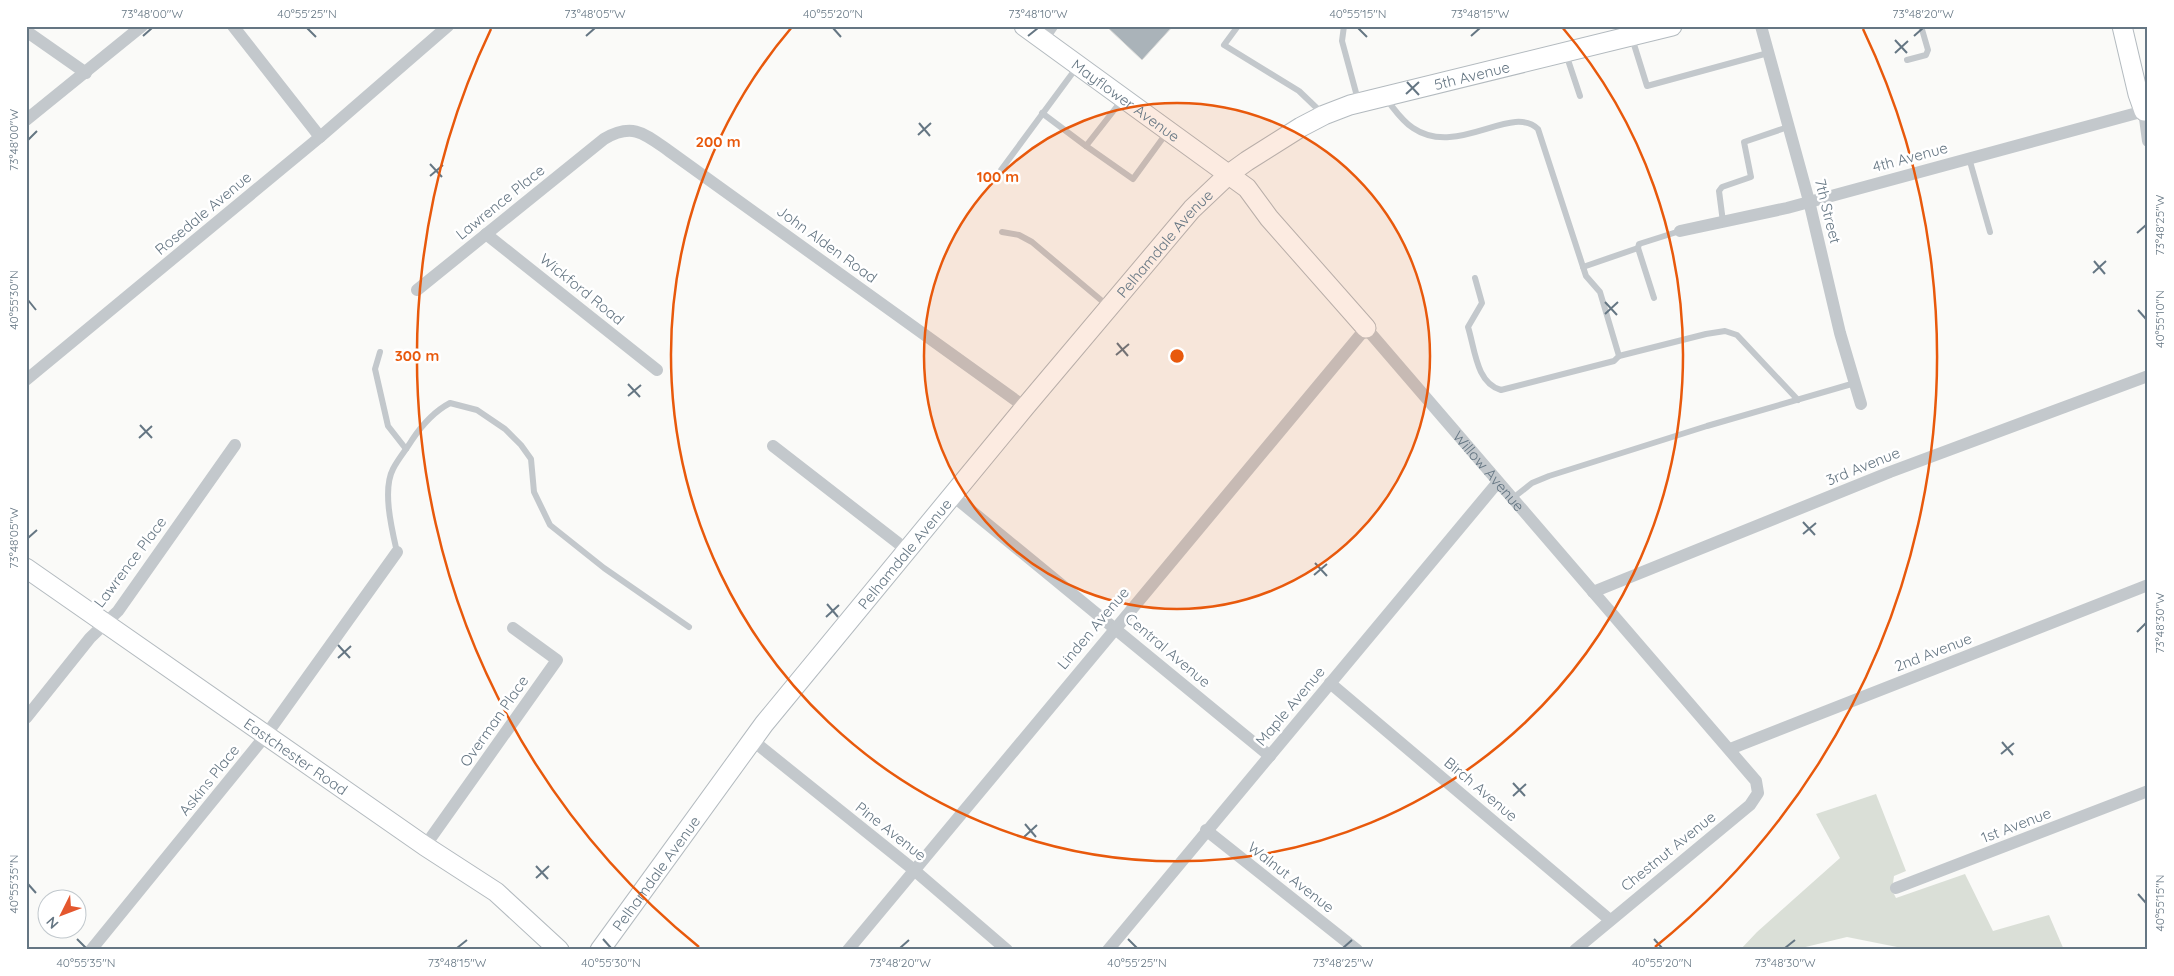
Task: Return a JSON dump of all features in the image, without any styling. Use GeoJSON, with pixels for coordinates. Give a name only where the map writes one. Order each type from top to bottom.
{"type":"FeatureCollection","features":[{"type":"Feature","properties":{"kind":"street"},"geometry":{"type":"LineString","coordinates":[[26,120],[142,26]]}},
{"type":"Feature","properties":{"kind":"street"},"geometry":{"type":"LineString","coordinates":[[233,26],[320,137]]}},
{"type":"Feature","properties":{"kind":"street","name":"Rosedale Avenue"},"geometry":{"type":"LineString","coordinates":[[26,380],[320,137],[448,26]]}},
{"type":"Feature","properties":{"kind":"street","name":"Mayflower Avenue"},"geometry":{"type":"LineString","coordinates":[[1024,26],[1048,33],[1078,66],[1229,174]]}},
{"type":"Feature","properties":{"kind":"street","name":"5th Avenue"},"geometry":{"type":"LineString","coordinates":[[1229,174],[1247,161],[1324,115],[1359,103],[1566,53],[1621,37],[1672,26]]}},
{"type":"Feature","properties":{"kind":"street","name":"7th Street"},"geometry":{"type":"LineString","coordinates":[[1761,26],[1810,201],[1840,333],[1861,404]]}},
{"type":"Feature","properties":{"kind":"street"},"geometry":{"type":"LineString","coordinates":[[2122,26],[2138,94],[2146,111],[2148,141]]}},
{"type":"Feature","properties":{"kind":"street"},"geometry":{"type":"LineString","coordinates":[[26,31],[86,73]]}},
{"type":"Feature","properties":{"kind":"street","name":"4th Avenue"},"geometry":{"type":"LineString","coordinates":[[1680,231],[1810,201],[2146,111]]}},
{"type":"Feature","properties":{"kind":"street","name":"John Alden Road"},"geometry":{"type":"LineString","coordinates":[[604,139],[616,132],[634,130],[648,136],[1025,407]]}},
{"type":"Feature","properties":{"kind":"street","name":"Lawrence Place"},"geometry":{"type":"LineString","coordinates":[[417,290],[604,139]]}},
{"type":"Feature","properties":{"kind":"street","name":"Pelhamdale Avenue"},"geometry":{"type":"LineString","coordinates":[[600,950],[752,740],[952,495],[1109,307],[1192,209],[1229,174]]}},
{"type":"Feature","properties":{"kind":"street","name":"Willow Avenue"},"geometry":{"type":"LineString","coordinates":[[1229,174],[1246,188],[1269,218],[1748,770]]}},
{"type":"Feature","properties":{"kind":"street","name":"Wickford Road"},"geometry":{"type":"LineString","coordinates":[[486,234],[657,370]]}},
{"type":"Feature","properties":{"kind":"street","name":"Linden Avenue"},"geometry":{"type":"LineString","coordinates":[[848,950],[1115,627],[1366,328]]}},
{"type":"Feature","properties":{"kind":"street","name":"3rd Avenue"},"geometry":{"type":"LineString","coordinates":[[1593,592],[1890,472],[2148,376]]}},
{"type":"Feature","properties":{"kind":"street","name":"Lawrence Place"},"geometry":{"type":"LineString","coordinates":[[26,718],[90,638],[118,611],[235,445]]}},
{"type":"Feature","properties":{"kind":"street"},"geometry":{"type":"LineString","coordinates":[[773,446],[908,550]]}},
{"type":"Feature","properties":{"kind":"street","name":"Maple Avenue"},"geometry":{"type":"LineString","coordinates":[[1108,950],[1206,830],[1498,482]]}},
{"type":"Feature","properties":{"kind":"street","name":"Central Avenue"},"geometry":{"type":"LineString","coordinates":[[952,495],[1270,756]]}},
{"type":"Feature","properties":{"kind":"street","name":"Askins Place"},"geometry":{"type":"LineString","coordinates":[[91,950],[266,736],[397,552]]}},
{"type":"Feature","properties":{"kind":"street","name":"Eastchester Road"},"geometry":{"type":"LineString","coordinates":[[26,568],[425,846],[496,892],[558,950]]}},
{"type":"Feature","properties":{"kind":"street","name":"2nd Avenue"},"geometry":{"type":"LineString","coordinates":[[1730,750],[2148,585]]}},
{"type":"Feature","properties":{"kind":"street","name":"Overman Place"},"geometry":{"type":"LineString","coordinates":[[425,846],[557,660],[513,628]]}},
{"type":"Feature","properties":{"kind":"street","name":"Birch Avenue"},"geometry":{"type":"LineString","coordinates":[[1330,683],[1610,920]]}},
{"type":"Feature","properties":{"kind":"street","name":"Pine Avenue"},"geometry":{"type":"LineString","coordinates":[[752,740],[914,870],[1007,950]]}},
{"type":"Feature","properties":{"kind":"street","name":"Chestnut Avenue"},"geometry":{"type":"LineString","coordinates":[[1575,950],[1750,805],[1758,793],[1756,781],[1748,770]]}},
{"type":"Feature","properties":{"kind":"street","name":"1st Avenue"},"geometry":{"type":"LineString","coordinates":[[1896,888],[2148,791]]}},
{"type":"Feature","properties":{"kind":"street","name":"Walnut Avenue"},"geometry":{"type":"LineString","coordinates":[[1206,830],[1357,950]]}},
{"type":"Feature","properties":{"kind":"lane"},"geometry":{"type":"LineString","coordinates":[[1238,26],[1224,45],[1299,91],[1324,115]]}},
{"type":"Feature","properties":{"kind":"lane"},"geometry":{"type":"LineString","coordinates":[[1344,26],[1342,41],[1359,103]]}},
{"type":"Feature","properties":{"kind":"lane"},"geometry":{"type":"LineString","coordinates":[[1907,60],[1926,55],[1928,50],[1921,26]]}},
{"type":"Feature","properties":{"kind":"lane"},"geometry":{"type":"LineString","coordinates":[[1621,37],[1647,86],[1768,54]]}},
{"type":"Feature","properties":{"kind":"lane"},"geometry":{"type":"LineString","coordinates":[[1566,53],[1580,96]]}},
{"type":"Feature","properties":{"kind":"lane"},"geometry":{"type":"LineString","coordinates":[[1001,170],[1078,66]]}},
{"type":"Feature","properties":{"kind":"lane"},"geometry":{"type":"LineString","coordinates":[[1385,97],[1402,119],[1414,129],[1444,139],[1518,120],[1532,123],[1538,129],[1586,276],[1600,292],[1618,356]]}},
{"type":"Feature","properties":{"kind":"lane"},"geometry":{"type":"LineString","coordinates":[[1086,146],[1124,98]]}},
{"type":"Feature","properties":{"kind":"lane"},"geometry":{"type":"LineString","coordinates":[[1042,113],[1133,179],[1168,131]]}},
{"type":"Feature","properties":{"kind":"lane"},"geometry":{"type":"LineString","coordinates":[[1723,222],[1719,191],[1722,187],[1751,177],[1744,142],[1788,127]]}},
{"type":"Feature","properties":{"kind":"lane"},"geometry":{"type":"LineString","coordinates":[[1969,158],[1990,232]]}},
{"type":"Feature","properties":{"kind":"lane"},"geometry":{"type":"LineString","coordinates":[[1584,267],[1638,248],[1640,244],[1680,231]]}},
{"type":"Feature","properties":{"kind":"lane"},"geometry":{"type":"LineString","coordinates":[[1002,232],[1019,235],[1032,242],[1109,307]]}},
{"type":"Feature","properties":{"kind":"lane"},"geometry":{"type":"LineString","coordinates":[[1638,248],[1654,298]]}},
{"type":"Feature","properties":{"kind":"lane"},"geometry":{"type":"LineString","coordinates":[[1475,278],[1482,303],[1468,328],[1483,378],[1492,388],[1501,390],[1614,361],[1618,356],[1725,331],[1737,335],[1798,400]]}},
{"type":"Feature","properties":{"kind":"lane"},"geometry":{"type":"LineString","coordinates":[[380,352],[375,369],[388,426],[406,449]]}},
{"type":"Feature","properties":{"kind":"lane"},"geometry":{"type":"LineString","coordinates":[[1512,498],[1532,483],[1548,476],[1855,383]]}},
{"type":"Feature","properties":{"kind":"lane"},"geometry":{"type":"LineString","coordinates":[[397,552],[392,528],[389,489],[392,471],[422,426],[440,408],[450,403],[477,410],[505,429],[521,445],[530,459],[534,492],[550,525],[604,568],[689,627]]}},
{"type":"Feature","properties":{"kind":"shaded area"},"geometry":{"type":"Polygon","coordinates":[[[1876,794],[1906,871],[1894,876],[1892,890],[1896,898],[1965,874],[1993,931],[2049,915],[2064,950],[1912,950],[1847,937],[1793,950],[1740,950],[1757,932],[1840,858],[1816,814],[1876,794]]]}},
{"type":"Feature","properties":{"kind":"building"},"geometry":{"type":"Polygon","coordinates":[[[1106,26],[1173,26],[1142,60],[1106,26]]]}}]}
